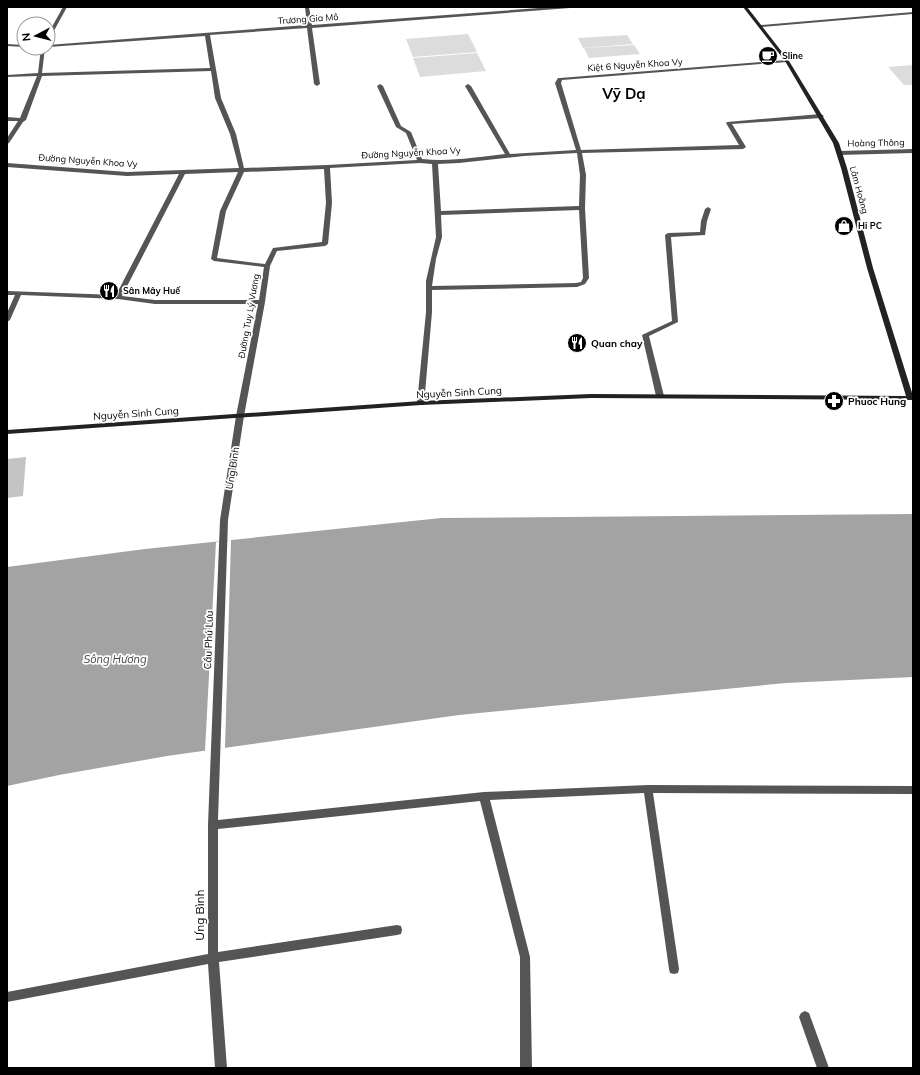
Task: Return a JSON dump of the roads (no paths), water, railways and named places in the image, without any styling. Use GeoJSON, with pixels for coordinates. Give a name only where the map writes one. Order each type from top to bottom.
{"type":"FeatureCollection","features":[{"type":"Feature","properties":{"kind":"street"},"geometry":{"type":"LineString","coordinates":[[56,23],[65,7]]}},
{"type":"Feature","properties":{"kind":"street"},"geometry":{"type":"LineString","coordinates":[[307,7],[317,84]]}},
{"type":"Feature","properties":{"kind":"street","name":"Trương Gia Mô"},"geometry":{"type":"LineString","coordinates":[[56,45],[570,7]]}},
{"type":"Feature","properties":{"kind":"street","name":"Lâm Hoằng"},"geometry":{"type":"LineString","coordinates":[[745,7],[787,62],[821,116],[839,153],[870,268],[911,398]]}},
{"type":"Feature","properties":{"kind":"street"},"geometry":{"type":"LineString","coordinates":[[761,26],[913,13]]}},
{"type":"Feature","properties":{"kind":"street"},"geometry":{"type":"LineString","coordinates":[[207,34],[218,98],[233,134],[242,170]]}},
{"type":"Feature","properties":{"kind":"street"},"geometry":{"type":"LineString","coordinates":[[7,142],[23,120],[40,76],[42,56]]}},
{"type":"Feature","properties":{"kind":"street","name":"Kiệt 6 Nguyễn Khoa Vy"},"geometry":{"type":"LineString","coordinates":[[578,151],[558,83],[560,79],[787,62]]}},
{"type":"Feature","properties":{"kind":"street"},"geometry":{"type":"LineString","coordinates":[[7,76],[213,69]]}},
{"type":"Feature","properties":{"kind":"street"},"geometry":{"type":"LineString","coordinates":[[380,86],[399,127],[408,132],[420,161]]}},
{"type":"Feature","properties":{"kind":"street"},"geometry":{"type":"LineString","coordinates":[[468,86],[508,155]]}},
{"type":"Feature","properties":{"kind":"street","name":"Đường Nguyễn Khoa Vy"},"geometry":{"type":"LineString","coordinates":[[7,165],[127,174],[327,167],[420,161],[435,162],[508,155],[578,151],[743,147],[729,123],[821,116]]}},
{"type":"Feature","properties":{"kind":"street"},"geometry":{"type":"LineString","coordinates":[[7,119],[23,120]]}},
{"type":"Feature","properties":{"kind":"street"},"geometry":{"type":"LineString","coordinates":[[429,288],[576,286],[583,283],[586,278],[582,208],[583,175],[578,151]]}},
{"type":"Feature","properties":{"kind":"street","name":"Hoàng Thông"},"geometry":{"type":"LineString","coordinates":[[839,153],[913,151]]}},
{"type":"Feature","properties":{"kind":"street"},"geometry":{"type":"LineString","coordinates":[[421,404],[429,288],[432,259],[438,237],[439,213],[435,162]]}},
{"type":"Feature","properties":{"kind":"street"},"geometry":{"type":"LineString","coordinates":[[267,266],[275,248],[325,244],[329,203],[327,167]]}},
{"type":"Feature","properties":{"kind":"street","name":"Đường Tuy Lý Vương"},"geometry":{"type":"LineString","coordinates":[[240,416],[262,302],[267,266],[214,259],[223,211],[242,170]]}},
{"type":"Feature","properties":{"kind":"street"},"geometry":{"type":"LineString","coordinates":[[118,297],[183,172]]}},
{"type":"Feature","properties":{"kind":"street"},"geometry":{"type":"LineString","coordinates":[[439,213],[582,208]]}},
{"type":"Feature","properties":{"kind":"street"},"geometry":{"type":"LineString","coordinates":[[660,396],[645,335],[675,322],[668,235],[703,234],[704,220],[708,209]]}},
{"type":"Feature","properties":{"kind":"street"},"geometry":{"type":"LineString","coordinates":[[7,293],[118,297],[155,302],[262,302]]}},
{"type":"Feature","properties":{"kind":"street"},"geometry":{"type":"LineString","coordinates":[[7,320],[19,293]]}},
{"type":"Feature","properties":{"kind":"street","name":"Nguyễn Sinh Cung"},"geometry":{"type":"LineString","coordinates":[[7,432],[421,404],[591,396],[911,398]]}},
{"type":"Feature","properties":{"kind":"street","name":"Ưng Bình"},"geometry":{"type":"LineString","coordinates":[[224,520],[240,416]]}},
{"type":"Feature","properties":{"kind":"street","name":"Cầu Phú Lưu"},"geometry":{"type":"LineString","coordinates":[[214,761],[224,520]]}},
{"type":"Feature","properties":{"kind":"street","name":"Ưng Bình"},"geometry":{"type":"LineString","coordinates":[[214,761],[213,958],[221,1068]]}},
{"type":"Feature","properties":{"kind":"street"},"geometry":{"type":"LineString","coordinates":[[213,825],[484,796],[648,789],[913,790]]}},
{"type":"Feature","properties":{"kind":"street"},"geometry":{"type":"LineString","coordinates":[[648,789],[674,969]]}},
{"type":"Feature","properties":{"kind":"street"},"geometry":{"type":"LineString","coordinates":[[484,796],[525,957],[526,1068]]}},
{"type":"Feature","properties":{"kind":"street"},"geometry":{"type":"LineString","coordinates":[[7,997],[213,958],[397,930]]}},
{"type":"Feature","properties":{"kind":"street"},"geometry":{"type":"LineString","coordinates":[[805,1017],[823,1068]]}},
{"type":"Feature","properties":{"kind":"water","name":"Sông Hương"},"geometry":{"type":"Polygon","coordinates":[[[913,514],[913,677],[786,683],[459,715],[167,756],[59,775],[7,786],[7,567],[145,549],[441,518],[913,514]]]}},
{"type":"Feature","properties":{"kind":"place","name":"Sline"},"geometry":{"type":"Point","coordinates":[768,56]}},
{"type":"Feature","properties":{"kind":"place","name":"Hi PC"},"geometry":{"type":"Point","coordinates":[844,226]}},
{"type":"Feature","properties":{"kind":"place","name":"Sân Mây Huế"},"geometry":{"type":"Point","coordinates":[109,291]}},
{"type":"Feature","properties":{"kind":"place","name":"Quan chay"},"geometry":{"type":"Point","coordinates":[577,343]}},
{"type":"Feature","properties":{"kind":"place","name":"Phuoc Hung"},"geometry":{"type":"Point","coordinates":[834,401]}},
{"type":"Feature","properties":{"kind":"district","name":"Vỹ Dạ"},"geometry":{"type":"Point","coordinates":[624,94]}}]}
